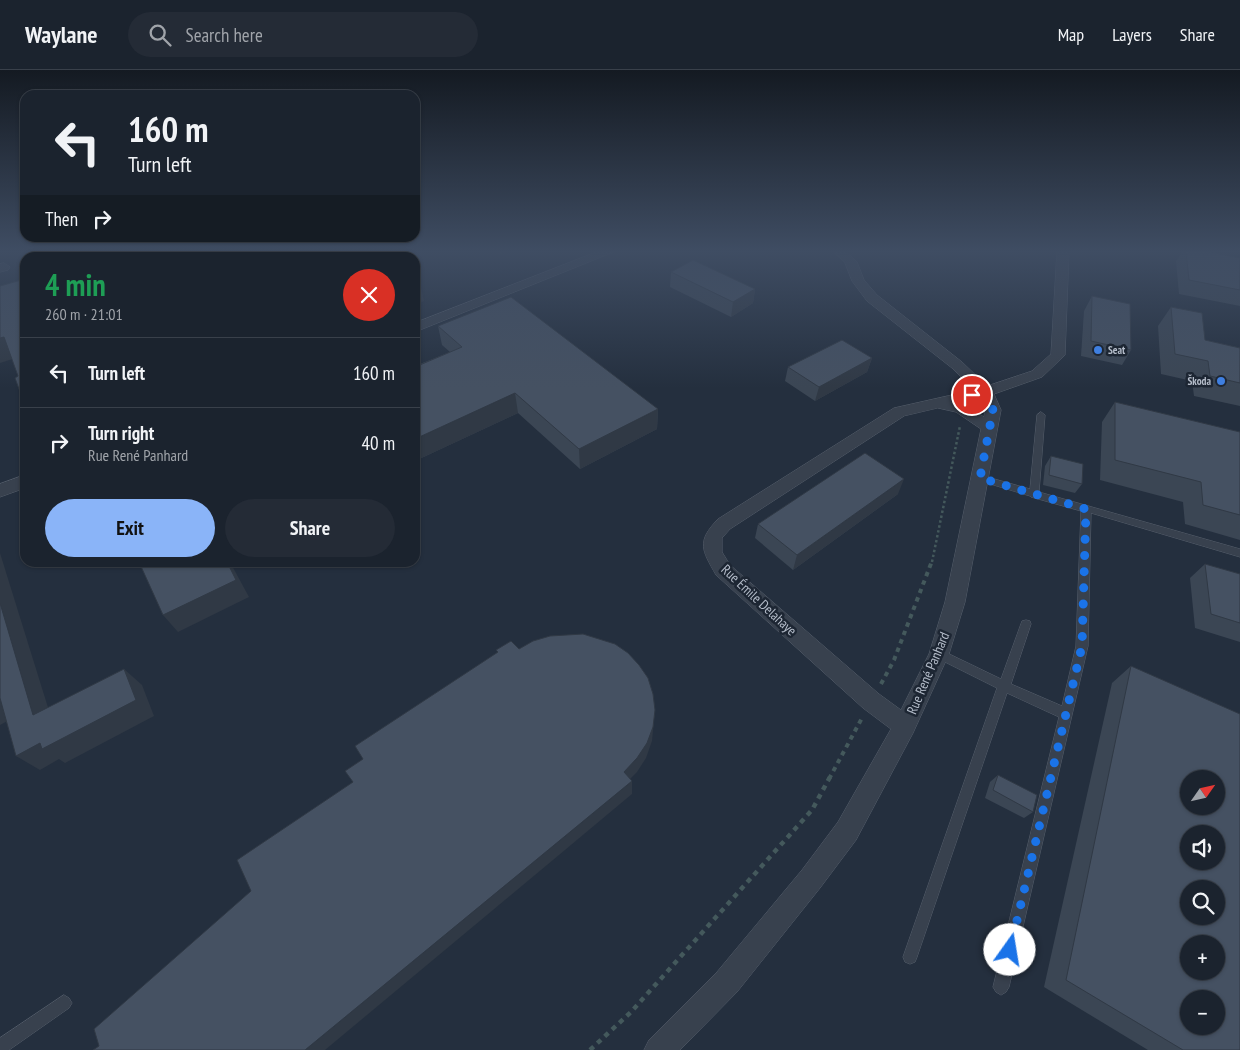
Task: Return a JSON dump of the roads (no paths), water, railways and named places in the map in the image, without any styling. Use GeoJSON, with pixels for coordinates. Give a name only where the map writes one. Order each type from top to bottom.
{"type":"FeatureCollection","features":[{"type":"Feature","properties":{"kind":"street"},"geometry":{"type":"LineString","coordinates":[[420,326],[494,297]]}},
{"type":"Feature","properties":{"kind":"street","name":"Rue René Panhard"},"geometry":{"type":"LineString","coordinates":[[660,1050],[727,982],[811,879],[846,831],[905,726],[939,654],[955,602],[993,410],[985,392],[957,365],[871,297]]}},
{"type":"Feature","properties":{"kind":"street","name":"Rue Émile Delahaye"},"geometry":{"type":"LineString","coordinates":[[905,726],[871,701],[723,570],[712,553],[712,536],[724,524],[899,412],[985,392],[1037,374],[1058,356],[1061,297]]}},
{"type":"Feature","properties":{"kind":"street","name":"Rue Émile Delahaye"},"geometry":{"type":"LineString","coordinates":[[933,403],[960,409],[989,427]]}},
{"type":"Feature","properties":{"kind":"street"},"geometry":{"type":"LineString","coordinates":[[0,491],[20,483]]}},
{"type":"Feature","properties":{"kind":"lane"},"geometry":{"type":"LineString","coordinates":[[1034,494],[1041,415]]}},
{"type":"Feature","properties":{"kind":"lane"},"geometry":{"type":"LineString","coordinates":[[980,478],[1240,554]]}},
{"type":"Feature","properties":{"kind":"lane"},"geometry":{"type":"LineString","coordinates":[[1001,986],[1082,646],[1086,509]]}},
{"type":"Feature","properties":{"kind":"lane"},"geometry":{"type":"LineString","coordinates":[[910,957],[1026,624]]}},
{"type":"Feature","properties":{"kind":"lane"},"geometry":{"type":"LineString","coordinates":[[939,654],[1066,714]]}},
{"type":"Feature","properties":{"kind":"lane"},"geometry":{"type":"LineString","coordinates":[[0,1047],[64,1003]]}},
{"type":"Feature","properties":{"kind":"place","name":"Seat"},"geometry":{"type":"Point","coordinates":[1098,350]}},
{"type":"Feature","properties":{"kind":"place","name":"Škoda"},"geometry":{"type":"Point","coordinates":[1221,381]}}]}
